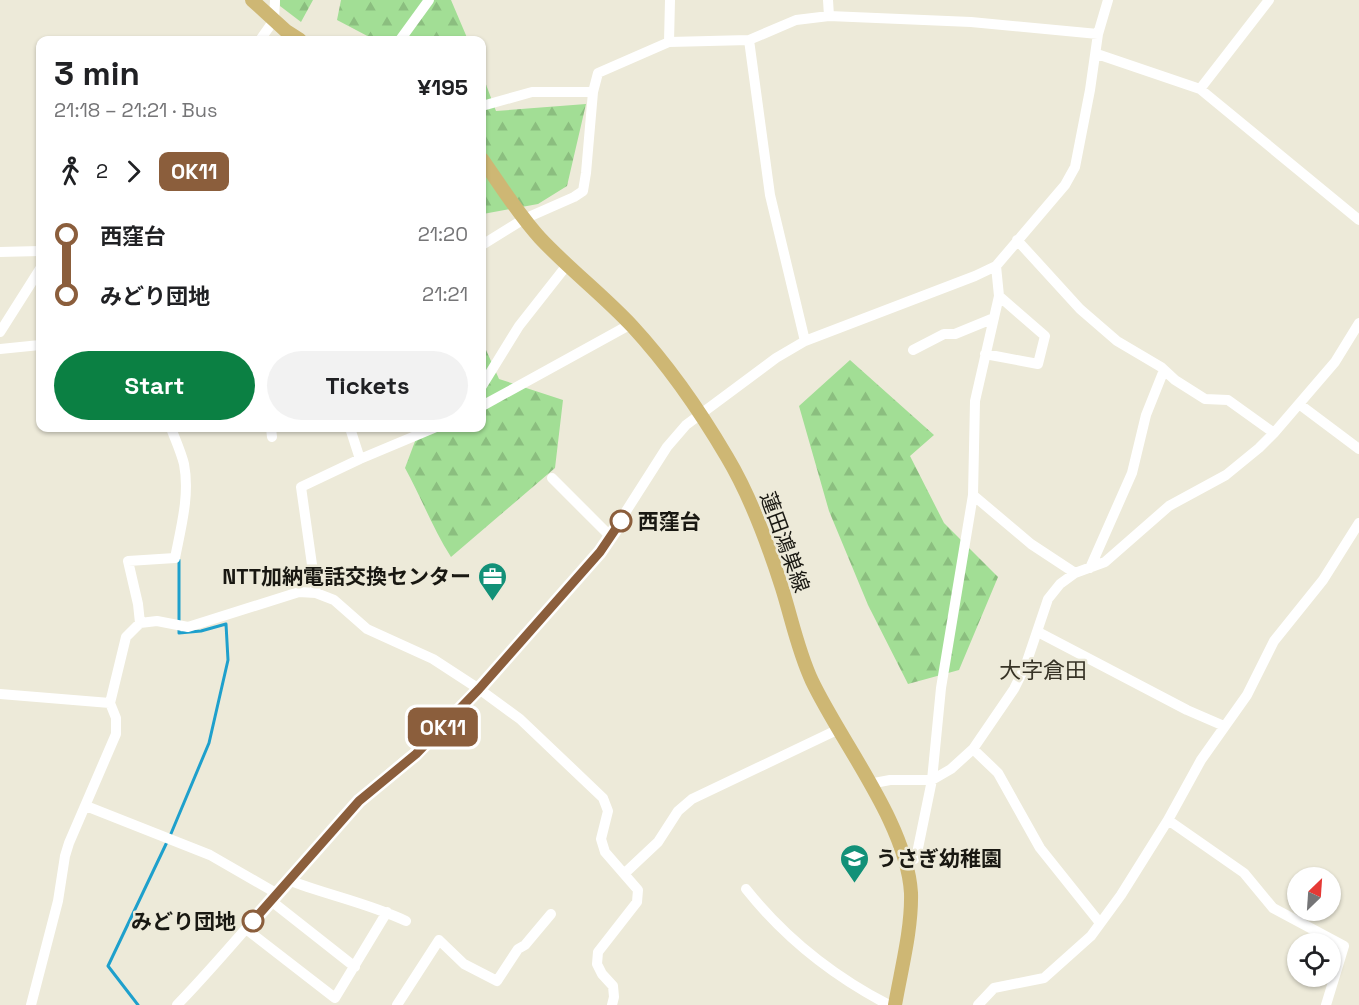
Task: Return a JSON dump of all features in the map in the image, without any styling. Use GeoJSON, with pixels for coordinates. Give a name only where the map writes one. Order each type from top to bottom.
{"type":"FeatureCollection","features":[{"type":"Feature","properties":{"kind":"main road"},"geometry":{"type":"LineString","coordinates":[[252,0],[274,20],[287,36]]}},
{"type":"Feature","properties":{"kind":"main road","name":"蓮田鴻巣線"},"geometry":{"type":"LineString","coordinates":[[486,165],[524,219],[567,265],[631,324],[663,363],[700,414],[728,459],[756,516],[782,588],[801,656],[900,844],[906,864],[911,892],[910,911],[895,1005]]}},
{"type":"Feature","properties":{"kind":"street"},"geometry":{"type":"LineString","coordinates":[[263,36],[274,20],[275,0]]}},
{"type":"Feature","properties":{"kind":"street"},"geometry":{"type":"LineString","coordinates":[[403,36],[429,0]]}},
{"type":"Feature","properties":{"kind":"street"},"geometry":{"type":"LineString","coordinates":[[669,42],[670,0]]}},
{"type":"Feature","properties":{"kind":"street"},"geometry":{"type":"LineString","coordinates":[[828,0],[829,16]]}},
{"type":"Feature","properties":{"kind":"street"},"geometry":{"type":"LineString","coordinates":[[177,1005],[359,801],[416,754],[479,689],[600,552],[667,447],[686,425],[776,358],[805,341],[996,267],[1065,185],[1075,167],[1098,34],[1108,0]]}},
{"type":"Feature","properties":{"kind":"street"},"geometry":{"type":"LineString","coordinates":[[1200,89],[1269,0]]}},
{"type":"Feature","properties":{"kind":"street"},"geometry":{"type":"LineString","coordinates":[[486,243],[524,219],[583,191],[593,92],[598,73],[669,42],[749,40],[796,20],[829,16],[971,22],[1098,34]]}},
{"type":"Feature","properties":{"kind":"street"},"geometry":{"type":"LineString","coordinates":[[749,40],[770,195],[805,341]]}},
{"type":"Feature","properties":{"kind":"street"},"geometry":{"type":"LineString","coordinates":[[1096,54],[1200,89],[1359,220]]}},
{"type":"Feature","properties":{"kind":"street"},"geometry":{"type":"LineString","coordinates":[[486,105],[532,92],[593,92]]}},
{"type":"Feature","properties":{"kind":"street"},"geometry":{"type":"LineString","coordinates":[[1017,240],[1080,309],[1117,341],[1205,399],[1228,400],[1274,433]]}},
{"type":"Feature","properties":{"kind":"street"},"geometry":{"type":"LineString","coordinates":[[0,252],[36,251]]}},
{"type":"Feature","properties":{"kind":"street"},"geometry":{"type":"LineString","coordinates":[[486,380],[519,326],[567,265]]}},
{"type":"Feature","properties":{"kind":"street"},"geometry":{"type":"LineString","coordinates":[[906,864],[916,858],[932,780],[941,688],[973,495],[975,401],[999,296],[996,267]]}},
{"type":"Feature","properties":{"kind":"street"},"geometry":{"type":"LineString","coordinates":[[0,332],[36,275]]}},
{"type":"Feature","properties":{"kind":"street"},"geometry":{"type":"LineString","coordinates":[[985,354],[1038,364],[1045,336],[999,296]]}},
{"type":"Feature","properties":{"kind":"street"},"geometry":{"type":"LineString","coordinates":[[914,350],[944,334],[955,334],[994,318]]}},
{"type":"Feature","properties":{"kind":"street"},"geometry":{"type":"LineString","coordinates":[[869,784],[890,780],[932,780],[951,769],[973,749],[1014,689],[1025,667],[1048,599],[1060,584],[1076,573],[1106,562],[1169,506],[1226,475],[1274,433],[1335,362],[1359,323]]}},
{"type":"Feature","properties":{"kind":"street"},"geometry":{"type":"LineString","coordinates":[[486,404],[631,324]]}},
{"type":"Feature","properties":{"kind":"street"},"geometry":{"type":"LineString","coordinates":[[0,349],[36,345]]}},
{"type":"Feature","properties":{"kind":"street"},"geometry":{"type":"LineString","coordinates":[[1090,568],[1132,473],[1146,415],[1164,370]]}},
{"type":"Feature","properties":{"kind":"street"},"geometry":{"type":"LineString","coordinates":[[1299,404],[1359,449]]}},
{"type":"Feature","properties":{"kind":"street"},"geometry":{"type":"LineString","coordinates":[[140,623],[128,561],[175,558],[184,510],[186,488],[183,464],[172,432]]}},
{"type":"Feature","properties":{"kind":"street"},"geometry":{"type":"LineString","coordinates":[[351,432],[360,459]]}},
{"type":"Feature","properties":{"kind":"street"},"geometry":{"type":"LineString","coordinates":[[316,593],[301,487],[424,432]]}},
{"type":"Feature","properties":{"kind":"street"},"geometry":{"type":"LineString","coordinates":[[552,477],[611,537]]}},
{"type":"Feature","properties":{"kind":"street"},"geometry":{"type":"LineString","coordinates":[[973,495],[1031,544],[1076,573]]}},
{"type":"Feature","properties":{"kind":"street"},"geometry":{"type":"LineString","coordinates":[[978,1005],[994,988],[1044,978],[1091,936],[1121,895],[1168,820],[1201,760],[1247,695],[1274,642],[1323,580],[1359,523]]}},
{"type":"Feature","properties":{"kind":"street"},"geometry":{"type":"LineString","coordinates":[[31,1005],[58,901],[65,856],[116,734],[116,718],[110,703],[126,637],[140,623],[157,621],[188,627],[299,592],[316,593],[334,600],[367,628],[434,659],[479,689],[520,719],[603,798],[608,811],[602,839],[605,852],[638,890],[637,902],[598,952],[597,964],[602,974],[613,986],[612,1005]]}},
{"type":"Feature","properties":{"kind":"street"},"geometry":{"type":"LineString","coordinates":[[1038,632],[1187,710],[1224,726]]}},
{"type":"Feature","properties":{"kind":"street"},"geometry":{"type":"LineString","coordinates":[[0,694],[110,703]]}},
{"type":"Feature","properties":{"kind":"street"},"geometry":{"type":"LineString","coordinates":[[625,873],[658,842],[678,811],[692,799],[839,729]]}},
{"type":"Feature","properties":{"kind":"street"},"geometry":{"type":"LineString","coordinates":[[973,749],[998,773],[1040,848],[1100,923]]}},
{"type":"Feature","properties":{"kind":"street"},"geometry":{"type":"LineString","coordinates":[[86,806],[210,855],[273,896],[355,966]]}},
{"type":"Feature","properties":{"kind":"street"},"geometry":{"type":"LineString","coordinates":[[1168,820],[1244,873],[1273,908],[1344,946],[1326,1005]]}},
{"type":"Feature","properties":{"kind":"street"},"geometry":{"type":"LineString","coordinates":[[288,880],[387,912],[406,921]]}},
{"type":"Feature","properties":{"kind":"street"},"geometry":{"type":"LineString","coordinates":[[746,889],[767,916],[800,946],[858,989],[889,1005]]}},
{"type":"Feature","properties":{"kind":"street"},"geometry":{"type":"LineString","coordinates":[[246,929],[335,998],[387,912]]}},
{"type":"Feature","properties":{"kind":"street"},"geometry":{"type":"LineString","coordinates":[[397,1005],[439,940],[464,964],[497,981],[518,949],[525,945],[551,914]]}},
{"type":"Feature","properties":{"kind":"green space"},"geometry":{"type":"Polygon","coordinates":[[[280,0],[313,0],[301,22],[280,6],[280,0]]]}},
{"type":"Feature","properties":{"kind":"green space"},"geometry":{"type":"Polygon","coordinates":[[[341,0],[451,0],[466,36],[367,36],[337,20],[341,0]]]}},
{"type":"Feature","properties":{"kind":"green space"},"geometry":{"type":"Polygon","coordinates":[[[486,85],[496,111],[586,104],[567,186],[538,204],[486,213],[486,85]]]}},
{"type":"Feature","properties":{"kind":"green space"},"geometry":{"type":"Polygon","coordinates":[[[486,350],[499,379],[563,400],[555,468],[451,557],[405,468],[418,432],[486,432],[486,350]]]}},
{"type":"Feature","properties":{"kind":"green space"},"geometry":{"type":"Polygon","coordinates":[[[850,360],[934,435],[910,456],[944,523],[998,577],[959,670],[908,684],[868,605],[829,511],[799,406],[850,360]]]}},
{"type":"Feature","properties":{"kind":"waterway"},"geometry":{"type":"LineString","coordinates":[[170,836],[209,743],[228,660],[226,624],[201,631],[179,633],[179,560]]}},
{"type":"Feature","properties":{"kind":"waterway"},"geometry":{"type":"LineString","coordinates":[[138,1005],[108,966],[167,842]]}},
{"type":"Feature","properties":{"kind":"bus line","name":"OK11"},"geometry":{"type":"LineString","coordinates":[[253,921],[359,801],[416,754],[479,689],[600,552],[621,521]]}},
{"type":"Feature","properties":{"kind":"place","name":"西窪台"},"geometry":{"type":"Point","coordinates":[621,521]}},
{"type":"Feature","properties":{"kind":"place","name":"NTT加納電話交換センター"},"geometry":{"type":"Point","coordinates":[492,602]}},
{"type":"Feature","properties":{"kind":"place","name":"うさぎ幼稚園"},"geometry":{"type":"Point","coordinates":[855,884]}},
{"type":"Feature","properties":{"kind":"place","name":"みどり団地"},"geometry":{"type":"Point","coordinates":[253,921]}},
{"type":"Feature","properties":{"kind":"district","name":"大字倉田"},"geometry":{"type":"Point","coordinates":[1043,670]}}]}
